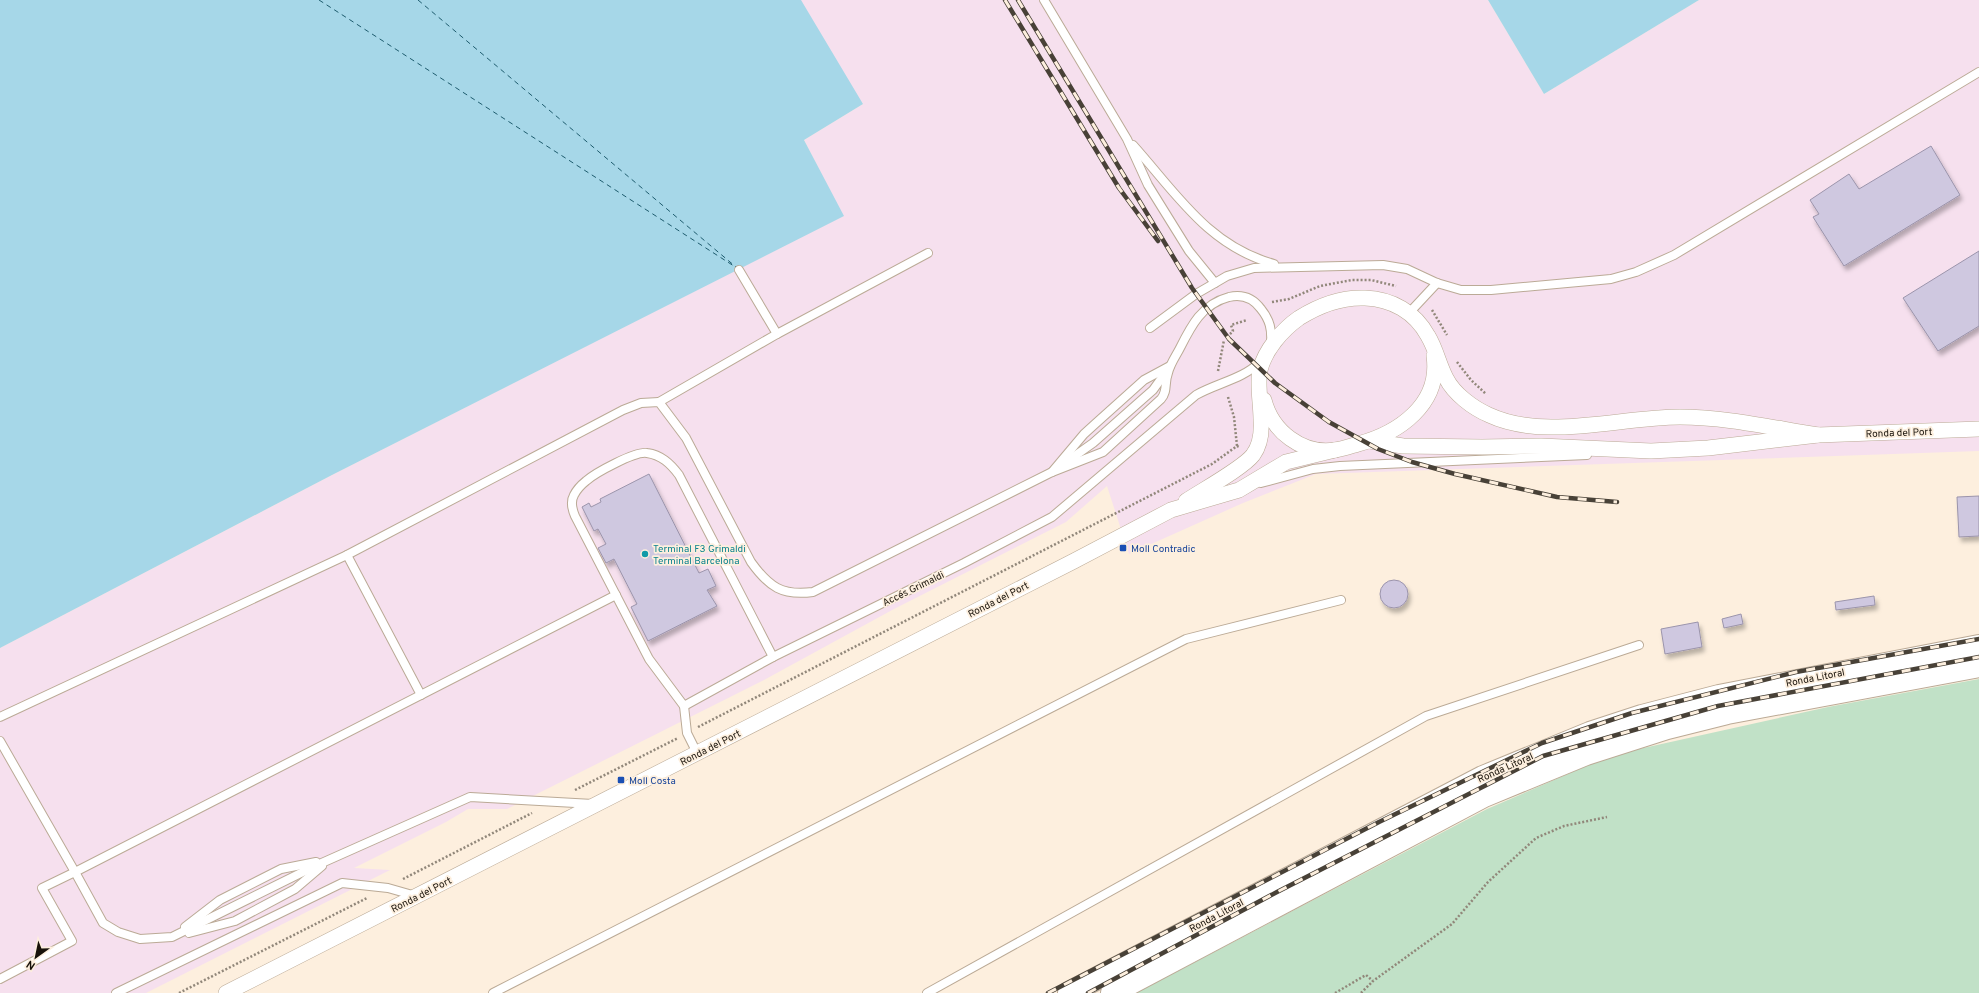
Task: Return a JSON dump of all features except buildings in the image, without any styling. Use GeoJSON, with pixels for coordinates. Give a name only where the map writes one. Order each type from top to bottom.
{"type":"FeatureCollection","features":[{"type":"Feature","properties":{"kind":"highway","name":"Ronda Litoral"},"geometry":{"type":"LineString","coordinates":[[1069,993],[1483,777],[1590,733],[1642,716],[1719,696],[1979,646]]}},
{"type":"Feature","properties":{"kind":"highway","name":"Ronda Litoral"},"geometry":{"type":"LineString","coordinates":[[1112,993],[1484,796],[1586,754],[1653,732],[1727,713],[1979,666]]}},
{"type":"Feature","properties":{"kind":"street"},"geometry":{"type":"LineString","coordinates":[[1171,510],[1248,460],[1254,454],[1262,434],[1260,370],[1270,349],[1284,331],[1298,319],[1314,309],[1341,300],[1358,298],[1386,300],[1409,313],[1424,329],[1446,379],[1463,398],[1488,415],[1520,426],[1557,427],[1645,418],[1698,417],[1818,435]]}},
{"type":"Feature","properties":{"kind":"street"},"geometry":{"type":"LineString","coordinates":[[1171,510],[1239,490],[1286,462],[1370,442],[1390,433],[1404,424],[1424,404],[1434,379],[1435,363],[1433,347]]}},
{"type":"Feature","properties":{"kind":"street"},"geometry":{"type":"LineString","coordinates":[[1260,386],[1265,406],[1270,417],[1285,435],[1294,442],[1311,449],[1335,450]]}},
{"type":"Feature","properties":{"kind":"street","name":"Ronda del Port"},"geometry":{"type":"LineString","coordinates":[[1818,435],[1979,429]]}},
{"type":"Feature","properties":{"kind":"street"},"geometry":{"type":"LineString","coordinates":[[1370,442],[1402,446],[1482,448],[1541,446],[1635,451],[1708,448],[1818,435]]}},
{"type":"Feature","properties":{"kind":"street","name":"Ronda del Port"},"geometry":{"type":"LineString","coordinates":[[226,993],[1171,510]]}},
{"type":"Feature","properties":{"kind":"lane"},"geometry":{"type":"LineString","coordinates":[[1044,0],[1127,139],[1148,185],[1189,251],[1215,282]]}},
{"type":"Feature","properties":{"kind":"lane"},"geometry":{"type":"LineString","coordinates":[[1150,328],[1215,282],[1227,276],[1254,268],[1368,265],[1397,266],[1437,283],[1461,290],[1491,290],[1611,279],[1636,272],[1674,255],[1979,72]]}},
{"type":"Feature","properties":{"kind":"lane"},"geometry":{"type":"LineString","coordinates":[[1127,139],[1161,176],[1178,199],[1202,224],[1242,252],[1285,267]]}},
{"type":"Feature","properties":{"kind":"lane"},"geometry":{"type":"LineString","coordinates":[[0,716],[347,555],[623,410],[641,403],[660,402],[777,334],[928,253]]}},
{"type":"Feature","properties":{"kind":"lane"},"geometry":{"type":"LineString","coordinates":[[739,270],[777,334]]}},
{"type":"Feature","properties":{"kind":"lane"},"geometry":{"type":"LineString","coordinates":[[1409,313],[1437,283]]}},
{"type":"Feature","properties":{"kind":"lane"},"geometry":{"type":"LineString","coordinates":[[1052,472],[1093,443],[1153,390],[1170,366],[1191,326],[1200,313],[1221,300],[1235,296],[1250,299],[1264,313],[1271,327],[1270,349]]}},
{"type":"Feature","properties":{"kind":"lane","name":"Accés Grimaldi"},"geometry":{"type":"LineString","coordinates":[[684,706],[773,657],[964,563],[1052,517],[1196,395],[1209,388],[1245,374],[1260,362],[1270,349]]}},
{"type":"Feature","properties":{"kind":"lane"},"geometry":{"type":"LineString","coordinates":[[660,402],[686,438],[751,562],[763,578],[778,589],[797,594],[813,592],[1052,472],[1103,452],[1161,399],[1166,390],[1166,378],[1170,366]]}},
{"type":"Feature","properties":{"kind":"lane"},"geometry":{"type":"LineString","coordinates":[[1052,472],[1094,424],[1144,380],[1170,366]]}},
{"type":"Feature","properties":{"kind":"lane"},"geometry":{"type":"LineString","coordinates":[[1239,490],[1284,476],[1340,466],[1544,458],[1635,451]]}},
{"type":"Feature","properties":{"kind":"lane"},"geometry":{"type":"LineString","coordinates":[[697,753],[686,733],[684,706],[649,659],[575,516],[572,507],[573,496],[579,486],[587,480],[634,455],[645,452],[658,456],[670,463],[679,474],[773,657]]}},
{"type":"Feature","properties":{"kind":"lane"},"geometry":{"type":"LineString","coordinates":[[347,555],[421,695]]}},
{"type":"Feature","properties":{"kind":"lane"},"geometry":{"type":"LineString","coordinates":[[0,979],[72,942],[42,888],[616,595]]}},
{"type":"Feature","properties":{"kind":"lane"},"geometry":{"type":"LineString","coordinates":[[493,993],[1186,638],[1341,600]]}},
{"type":"Feature","properties":{"kind":"lane"},"geometry":{"type":"LineString","coordinates":[[927,993],[1426,716],[1639,645]]}},
{"type":"Feature","properties":{"kind":"lane"},"geometry":{"type":"LineString","coordinates":[[0,741],[103,923],[118,932],[140,939],[172,937],[235,921],[295,889],[330,859]]}},
{"type":"Feature","properties":{"kind":"lane"},"geometry":{"type":"LineString","coordinates":[[172,937],[330,859],[470,797],[597,804]]}},
{"type":"Feature","properties":{"kind":"lane"},"geometry":{"type":"LineString","coordinates":[[172,937],[220,900],[281,869],[330,859]]}},
{"type":"Feature","properties":{"kind":"lane"},"geometry":{"type":"LineString","coordinates":[[116,993],[342,883],[388,888],[417,896]]}},
{"type":"Feature","properties":{"kind":"path"},"geometry":{"type":"LineString","coordinates":[[1432,310],[1447,336]]}},
{"type":"Feature","properties":{"kind":"path"},"geometry":{"type":"LineString","coordinates":[[1230,334],[1233,331],[1231,325],[1247,320]]}},
{"type":"Feature","properties":{"kind":"path"},"geometry":{"type":"LineString","coordinates":[[1218,371],[1224,340]]}},
{"type":"Feature","properties":{"kind":"path"},"geometry":{"type":"LineString","coordinates":[[1456,359],[1471,380],[1489,397]]}},
{"type":"Feature","properties":{"kind":"path"},"geometry":{"type":"LineString","coordinates":[[1228,397],[1234,416],[1237,446]]}},
{"type":"Feature","properties":{"kind":"path"},"geometry":{"type":"LineString","coordinates":[[1237,446],[1254,454]]}},
{"type":"Feature","properties":{"kind":"path"},"geometry":{"type":"LineString","coordinates":[[697,728],[1128,508],[1212,464],[1237,446]]}},
{"type":"Feature","properties":{"kind":"path"},"geometry":{"type":"LineString","coordinates":[[1146,498],[1148,503]]}},
{"type":"Feature","properties":{"kind":"path"},"geometry":{"type":"LineString","coordinates":[[577,789],[672,741]]}},
{"type":"Feature","properties":{"kind":"path"},"geometry":{"type":"LineString","coordinates":[[414,873],[535,811]]}},
{"type":"Feature","properties":{"kind":"path"},"geometry":{"type":"LineString","coordinates":[[1361,993],[1395,963],[1452,924],[1488,882],[1536,838],[1564,826],[1607,817]]}},
{"type":"Feature","properties":{"kind":"path"},"geometry":{"type":"LineString","coordinates":[[179,993],[367,898]]}},
{"type":"Feature","properties":{"kind":"path"},"geometry":{"type":"LineString","coordinates":[[1335,993],[1366,975],[1373,981]]}},
{"type":"Feature","properties":{"kind":"shaded area"},"geometry":{"type":"Polygon","coordinates":[[[779,0],[1488,0],[1544,94],[1699,0],[1979,0],[1979,451],[1316,474],[1243,503],[1129,554],[1107,486],[1066,522],[894,609],[764,680],[507,809],[468,809],[446,822],[354,868],[390,870],[146,993],[0,993],[0,648],[332,475],[843,216],[804,140],[863,104],[779,0]]]}},
{"type":"Feature","properties":{"kind":"green space"},"geometry":{"type":"Polygon","coordinates":[[[1979,679],[1979,993],[1136,993],[1487,809],[1591,764],[1639,749],[1828,707],[1979,679]]]}},
{"type":"Feature","properties":{"kind":"water"},"geometry":{"type":"Polygon","coordinates":[[[0,0],[801,0],[863,104],[804,140],[844,216],[332,475],[0,648],[0,0]]]}},
{"type":"Feature","properties":{"kind":"water"},"geometry":{"type":"Polygon","coordinates":[[[1488,0],[1699,0],[1544,94],[1488,0]]]}},
{"type":"Feature","properties":{"kind":"ferry route"},"geometry":{"type":"LineString","coordinates":[[319,0],[737,268]]}},
{"type":"Feature","properties":{"kind":"ferry route"},"geometry":{"type":"LineString","coordinates":[[418,0],[736,267]]}},
{"type":"Feature","properties":{"kind":"railway"},"geometry":{"type":"LineString","coordinates":[[1005,0],[1119,188],[1158,241]]}},
{"type":"Feature","properties":{"kind":"railway"},"geometry":{"type":"LineString","coordinates":[[1018,0],[1192,288],[1229,339],[1275,383],[1329,422],[1378,449],[1412,462],[1455,474],[1557,497],[1617,502]]}},
{"type":"Feature","properties":{"kind":"railway"},"geometry":{"type":"LineString","coordinates":[[1048,993],[1379,822],[1542,743],[1632,713],[1796,672],[1979,639]]}},
{"type":"Feature","properties":{"kind":"railway"},"geometry":{"type":"LineString","coordinates":[[1088,993],[1277,892],[1543,756],[1718,706],[1979,657]]}},
{"type":"Feature","properties":{"kind":"place","name":"Moll Contradic"},"geometry":{"type":"Point","coordinates":[1123,548]}},
{"type":"Feature","properties":{"kind":"place","name":"Terminal F3 Grimaldi Terminal Barcelona"},"geometry":{"type":"Point","coordinates":[645,554]}},
{"type":"Feature","properties":{"kind":"place","name":"Moll Costa"},"geometry":{"type":"Point","coordinates":[621,780]}}]}
